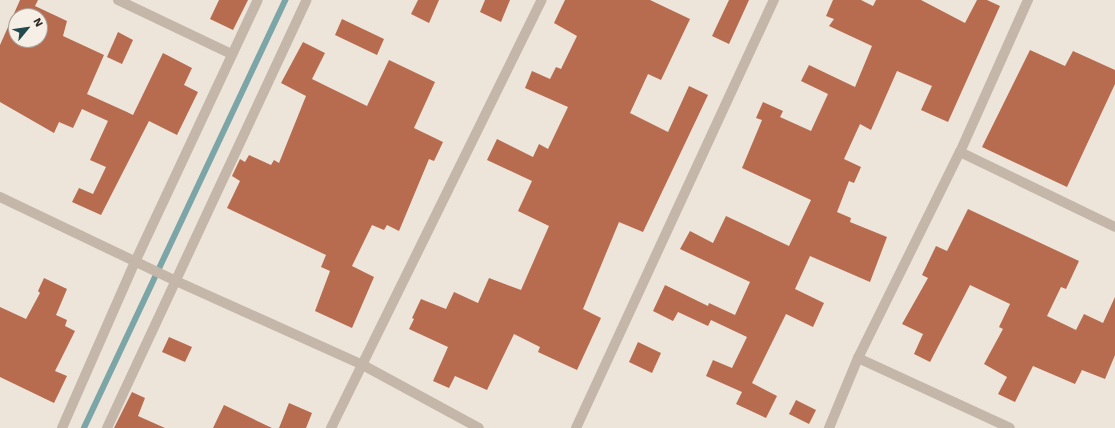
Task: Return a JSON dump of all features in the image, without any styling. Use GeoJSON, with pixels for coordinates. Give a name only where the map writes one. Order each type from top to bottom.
{"type":"FeatureCollection","features":[{"type":"Feature","properties":{"kind":"street"},"geometry":{"type":"LineString","coordinates":[[118,0],[231,54]]}},
{"type":"Feature","properties":{"kind":"street"},"geometry":{"type":"LineString","coordinates":[[62,428],[135,262],[231,54],[258,0]]}},
{"type":"Feature","properties":{"kind":"street"},"geometry":{"type":"LineString","coordinates":[[107,428],[172,279],[307,0]]}},
{"type":"Feature","properties":{"kind":"street"},"geometry":{"type":"LineString","coordinates":[[331,428],[361,364],[542,0]]}},
{"type":"Feature","properties":{"kind":"street"},"geometry":{"type":"LineString","coordinates":[[576,428],[774,0]]}},
{"type":"Feature","properties":{"kind":"street"},"geometry":{"type":"LineString","coordinates":[[829,428],[858,358],[960,152],[1028,0]]}},
{"type":"Feature","properties":{"kind":"street"},"geometry":{"type":"LineString","coordinates":[[960,152],[1115,227]]}},
{"type":"Feature","properties":{"kind":"street"},"geometry":{"type":"LineString","coordinates":[[0,197],[135,262],[361,364],[479,428]]}},
{"type":"Feature","properties":{"kind":"street"},"geometry":{"type":"LineString","coordinates":[[858,358],[1010,428]]}},
{"type":"Feature","properties":{"kind":"building"},"geometry":{"type":"Polygon","coordinates":[[[20,0],[38,0],[35,6],[39,8],[16,8],[20,0]]]}},
{"type":"Feature","properties":{"kind":"building"},"geometry":{"type":"Polygon","coordinates":[[[219,0],[248,0],[233,30],[210,19],[219,0]]]}},
{"type":"Feature","properties":{"kind":"building"},"geometry":{"type":"Polygon","coordinates":[[[418,0],[439,0],[429,23],[411,14],[418,0]]]}},
{"type":"Feature","properties":{"kind":"building"},"geometry":{"type":"Polygon","coordinates":[[[485,0],[510,0],[501,22],[480,12],[485,0]]]}},
{"type":"Feature","properties":{"kind":"building"},"geometry":{"type":"Polygon","coordinates":[[[565,0],[650,0],[690,19],[661,80],[648,74],[630,113],[668,132],[689,86],[708,95],[643,232],[619,222],[583,309],[601,318],[577,370],[538,352],[540,347],[514,334],[487,390],[455,376],[449,388],[433,381],[448,347],[409,329],[414,319],[412,318],[421,299],[446,309],[454,292],[478,303],[489,278],[521,290],[549,226],[518,211],[532,181],[487,160],[497,139],[533,157],[539,144],[548,149],[568,107],[525,88],[532,71],[550,79],[556,67],[561,69],[577,36],[554,23],[565,0]]]}},
{"type":"Feature","properties":{"kind":"building"},"geometry":{"type":"Polygon","coordinates":[[[729,0],[749,0],[729,44],[712,36],[729,0]]]}},
{"type":"Feature","properties":{"kind":"building"},"geometry":{"type":"Polygon","coordinates":[[[833,0],[861,0],[873,6],[876,0],[921,0],[965,23],[977,0],[987,0],[1000,6],[948,122],[921,110],[932,86],[897,71],[871,130],[860,124],[844,159],[861,167],[854,183],[849,181],[837,212],[851,218],[850,222],[887,237],[870,282],[810,256],[795,289],[824,303],[813,327],[786,314],[752,383],[777,396],[766,418],[736,404],[742,392],[706,376],[713,360],[732,368],[747,337],[711,320],[708,326],[678,312],[673,321],[653,311],[665,285],[708,306],[709,303],[735,315],[750,282],[680,249],[690,231],[713,243],[726,216],[789,246],[811,200],[742,168],[762,120],[756,118],[763,102],[783,111],[780,117],[811,131],[828,94],[801,81],[809,65],[855,87],[872,46],[829,26],[834,19],[826,16],[833,0]]]}},
{"type":"Feature","properties":{"kind":"building"},"geometry":{"type":"Polygon","coordinates":[[[48,12],[67,21],[63,36],[104,55],[87,94],[133,115],[163,53],[192,68],[184,85],[198,92],[177,135],[149,121],[101,215],[72,202],[79,188],[93,194],[106,167],[90,160],[108,121],[82,109],[73,128],[59,122],[54,133],[0,102],[0,45],[8,27],[8,48],[48,48],[48,12]]]}},
{"type":"Feature","properties":{"kind":"building"},"geometry":{"type":"Polygon","coordinates":[[[342,19],[384,39],[377,55],[335,35],[342,19]]]}},
{"type":"Feature","properties":{"kind":"building"},"geometry":{"type":"Polygon","coordinates":[[[118,32],[133,40],[122,64],[107,57],[118,32]]]}},
{"type":"Feature","properties":{"kind":"building"},"geometry":{"type":"Polygon","coordinates":[[[303,42],[325,53],[312,79],[367,106],[389,60],[435,82],[414,128],[443,142],[434,161],[429,159],[399,231],[387,225],[384,230],[372,225],[352,266],[374,277],[352,328],[315,311],[330,271],[321,267],[326,255],[227,208],[240,181],[232,176],[240,159],[245,162],[249,155],[271,165],[274,160],[279,163],[306,96],[281,83],[303,42]]]}},
{"type":"Feature","properties":{"kind":"building"},"geometry":{"type":"Polygon","coordinates":[[[1030,50],[1065,66],[1073,51],[1115,70],[1115,84],[1067,187],[982,147],[1030,50]]]}},
{"type":"Feature","properties":{"kind":"building"},"geometry":{"type":"Polygon","coordinates":[[[968,209],[1079,261],[1066,289],[1061,287],[1047,316],[1076,330],[1084,314],[1103,323],[1115,297],[1115,355],[1105,379],[1082,370],[1075,384],[1033,366],[1015,402],[998,394],[1007,377],[984,364],[1003,329],[999,327],[1010,304],[970,285],[930,362],[914,354],[923,334],[902,324],[928,278],[922,275],[936,246],[947,251],[968,209]]]}},
{"type":"Feature","properties":{"kind":"building"},"geometry":{"type":"Polygon","coordinates":[[[44,278],[67,289],[56,315],[67,320],[65,326],[75,331],[55,371],[67,376],[54,403],[0,377],[0,307],[26,319],[40,293],[38,291],[44,278]]]}},
{"type":"Feature","properties":{"kind":"building"},"geometry":{"type":"Polygon","coordinates":[[[169,337],[192,347],[185,362],[162,352],[169,337]]]}},
{"type":"Feature","properties":{"kind":"building"},"geometry":{"type":"Polygon","coordinates":[[[638,342],[661,353],[652,373],[629,362],[638,342]]]}},
{"type":"Feature","properties":{"kind":"building"},"geometry":{"type":"Polygon","coordinates":[[[132,392],[145,398],[138,416],[165,428],[114,428],[132,392]]]}},
{"type":"Feature","properties":{"kind":"building"},"geometry":{"type":"Polygon","coordinates":[[[796,400],[816,410],[809,424],[789,414],[796,400]]]}},
{"type":"Feature","properties":{"kind":"building"},"geometry":{"type":"Polygon","coordinates":[[[289,403],[312,413],[306,428],[279,428],[289,403]]]}},
{"type":"Feature","properties":{"kind":"building"},"geometry":{"type":"Polygon","coordinates":[[[224,405],[272,428],[213,428],[224,405]]]}},
{"type":"Feature","properties":{"kind":"waterway"},"geometry":{"type":"LineString","coordinates":[[84,428],[285,0]]}}]}
